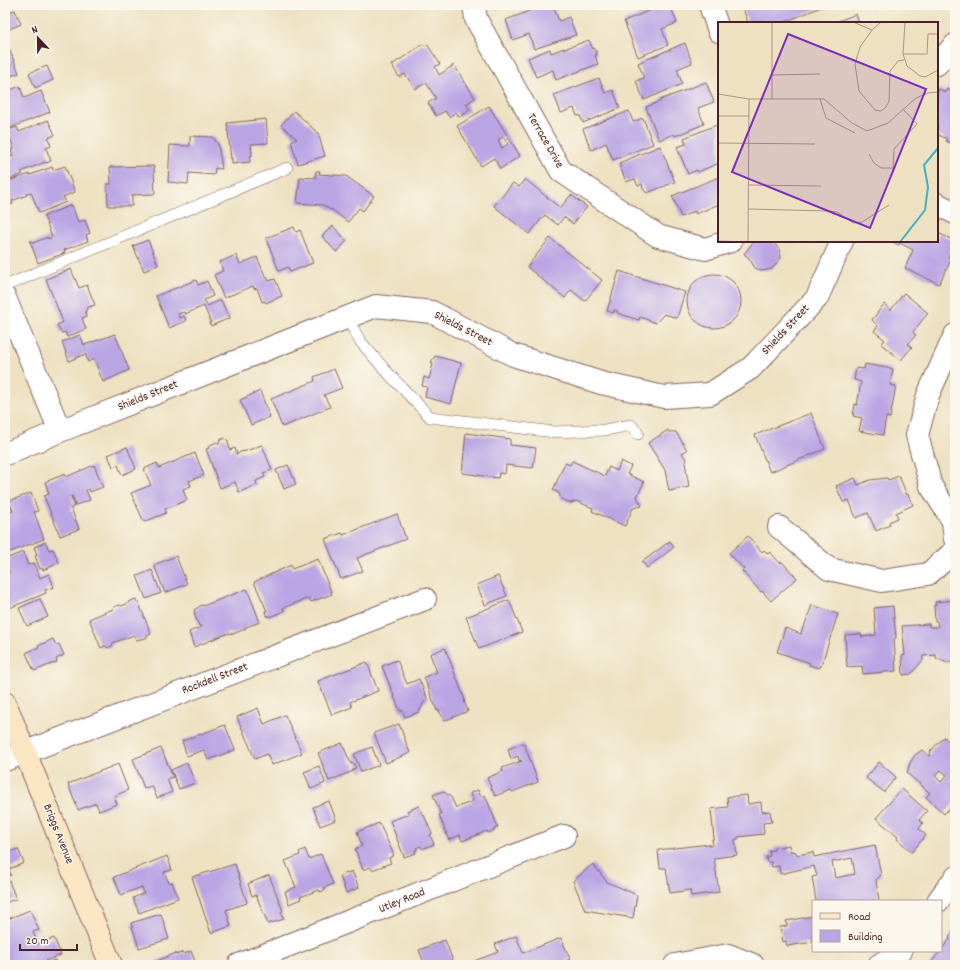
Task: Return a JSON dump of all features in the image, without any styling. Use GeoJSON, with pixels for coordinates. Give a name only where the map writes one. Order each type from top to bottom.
{"type":"FeatureCollection","features":[{"type":"Feature","properties":{"kind":"street","name":"Terrace Drive"},"geometry":{"type":"LineString","coordinates":[[474,5],[476,19],[561,171],[658,236],[704,249],[728,242]]}},
{"type":"Feature","properties":{"kind":"street"},"geometry":{"type":"LineString","coordinates":[[710,5],[718,28]]}},
{"type":"Feature","properties":{"kind":"street"},"geometry":{"type":"LineString","coordinates":[[938,63],[955,45]]}},
{"type":"Feature","properties":{"kind":"street"},"geometry":{"type":"LineString","coordinates":[[938,204],[955,213]]}},
{"type":"Feature","properties":{"kind":"street","name":"Shields Street"},"geometry":{"type":"LineString","coordinates":[[5,454],[376,306],[432,312],[514,356],[601,383],[664,397],[710,394],[750,368],[817,298],[842,242]]}},
{"type":"Feature","properties":{"kind":"street"},"geometry":{"type":"LineString","coordinates":[[5,298],[60,431]]}},
{"type":"Feature","properties":{"kind":"street"},"geometry":{"type":"LineString","coordinates":[[955,335],[928,396],[917,436],[931,486],[953,521],[955,539]]}},
{"type":"Feature","properties":{"kind":"street"},"geometry":{"type":"LineString","coordinates":[[780,527],[829,569],[882,580],[928,574],[955,551]]}},
{"type":"Feature","properties":{"kind":"street","name":"Rockdell Street"},"geometry":{"type":"LineString","coordinates":[[15,756],[425,599]]}},
{"type":"Feature","properties":{"kind":"street","name":"Briggs Avenue"},"geometry":{"type":"LineString","coordinates":[[5,703],[15,756],[111,965]]}},
{"type":"Feature","properties":{"kind":"street","name":"Utley Road"},"geometry":{"type":"LineString","coordinates":[[239,965],[564,836]]}},
{"type":"Feature","properties":{"kind":"street"},"geometry":{"type":"LineString","coordinates":[[939,900],[955,878]]}},
{"type":"Feature","properties":{"kind":"street"},"geometry":{"type":"LineString","coordinates":[[879,965],[898,952]]}},
{"type":"Feature","properties":{"kind":"street"},"geometry":{"type":"LineString","coordinates":[[675,965],[728,955],[753,965]]}},
{"type":"Feature","properties":{"kind":"lane"},"geometry":{"type":"LineString","coordinates":[[5,286],[287,168]]}},
{"type":"Feature","properties":{"kind":"lane"},"geometry":{"type":"LineString","coordinates":[[347,318],[360,341],[386,371],[430,417],[554,432],[605,430],[631,425],[638,434]]}},
{"type":"Feature","properties":{"kind":"building"},"geometry":{"type":"Polygon","coordinates":[[[493,5],[523,5],[523,6],[494,9],[493,5]]]}},
{"type":"Feature","properties":{"kind":"building"},"geometry":{"type":"Polygon","coordinates":[[[545,5],[553,5],[559,21],[569,17],[576,35],[534,49],[529,34],[513,40],[506,20],[545,5]]]}},
{"type":"Feature","properties":{"kind":"building"},"geometry":{"type":"Polygon","coordinates":[[[613,5],[628,5],[615,10],[613,5]]]}},
{"type":"Feature","properties":{"kind":"building"},"geometry":{"type":"Polygon","coordinates":[[[663,5],[670,5],[677,23],[662,29],[668,45],[638,57],[624,21],[663,5]]]}},
{"type":"Feature","properties":{"kind":"building"},"geometry":{"type":"Polygon","coordinates":[[[742,5],[820,5],[821,7],[784,22],[748,22],[742,5]]]}},
{"type":"Feature","properties":{"kind":"building"},"geometry":{"type":"Polygon","coordinates":[[[869,5],[881,5],[871,9],[869,5]]]}},
{"type":"Feature","properties":{"kind":"building"},"geometry":{"type":"Polygon","coordinates":[[[15,10],[21,24],[5,31],[5,13],[15,10]]]}},
{"type":"Feature","properties":{"kind":"building"},"geometry":{"type":"Polygon","coordinates":[[[856,14],[859,22],[836,22],[856,14]]]}},
{"type":"Feature","properties":{"kind":"building"},"geometry":{"type":"Polygon","coordinates":[[[5,39],[19,73],[5,78],[5,39]]]}},
{"type":"Feature","properties":{"kind":"building"},"geometry":{"type":"Polygon","coordinates":[[[589,40],[593,49],[595,48],[597,55],[595,55],[598,64],[556,80],[553,70],[536,77],[528,58],[550,49],[551,53],[589,40]]]}},
{"type":"Feature","properties":{"kind":"building"},"geometry":{"type":"Polygon","coordinates":[[[685,43],[692,63],[677,69],[682,84],[644,100],[636,81],[644,78],[638,63],[685,43]]]}},
{"type":"Feature","properties":{"kind":"building"},"geometry":{"type":"Polygon","coordinates":[[[423,44],[424,46],[427,44],[440,64],[435,67],[439,75],[454,65],[475,98],[466,104],[470,110],[459,117],[456,112],[449,117],[445,111],[436,116],[428,103],[436,98],[426,83],[415,89],[405,74],[399,77],[392,65],[423,44]]]}},
{"type":"Feature","properties":{"kind":"building"},"geometry":{"type":"Polygon","coordinates":[[[47,66],[53,80],[35,88],[29,73],[47,66]]]}},
{"type":"Feature","properties":{"kind":"building"},"geometry":{"type":"Polygon","coordinates":[[[599,78],[605,93],[613,90],[620,108],[583,123],[580,115],[577,116],[574,108],[561,113],[554,95],[599,78]]]}},
{"type":"Feature","properties":{"kind":"building"},"geometry":{"type":"Polygon","coordinates":[[[706,82],[714,102],[698,108],[704,124],[675,136],[674,134],[659,140],[646,107],[706,82]]]}},
{"type":"Feature","properties":{"kind":"building"},"geometry":{"type":"Polygon","coordinates":[[[20,86],[24,98],[41,91],[50,112],[5,130],[5,92],[20,86]]]}},
{"type":"Feature","properties":{"kind":"building"},"geometry":{"type":"Polygon","coordinates":[[[939,89],[945,92],[947,89],[955,93],[955,113],[953,116],[955,117],[955,145],[946,141],[947,139],[939,135],[938,138],[939,89]]]}},
{"type":"Feature","properties":{"kind":"building"},"geometry":{"type":"Polygon","coordinates":[[[489,106],[520,156],[500,169],[494,158],[481,166],[457,126],[489,106]],[[503,137],[498,140],[502,148],[508,144],[503,137]]]}},
{"type":"Feature","properties":{"kind":"building"},"geometry":{"type":"Polygon","coordinates":[[[294,111],[318,133],[325,156],[298,164],[291,141],[297,139],[281,125],[294,111]]]}},
{"type":"Feature","properties":{"kind":"building"},"geometry":{"type":"Polygon","coordinates":[[[629,111],[633,122],[643,118],[653,144],[613,160],[606,143],[591,150],[583,129],[629,111]]]}},
{"type":"Feature","properties":{"kind":"building"},"geometry":{"type":"Polygon","coordinates":[[[266,119],[268,143],[251,144],[252,156],[250,156],[250,162],[232,164],[227,123],[266,119]]]}},
{"type":"Feature","properties":{"kind":"building"},"geometry":{"type":"Polygon","coordinates":[[[48,120],[55,135],[48,138],[51,146],[46,148],[51,161],[21,172],[23,174],[6,181],[5,160],[13,156],[11,150],[14,149],[9,135],[11,134],[9,130],[17,127],[19,132],[48,120]]]}},
{"type":"Feature","properties":{"kind":"building"},"geometry":{"type":"Polygon","coordinates":[[[718,124],[718,163],[698,172],[697,170],[688,174],[677,147],[686,144],[684,138],[718,124]]]}},
{"type":"Feature","properties":{"kind":"building"},"geometry":{"type":"Polygon","coordinates":[[[190,136],[213,137],[218,144],[222,169],[215,168],[214,175],[189,173],[188,184],[168,182],[170,145],[190,146],[190,136]]]}},
{"type":"Feature","properties":{"kind":"building"},"geometry":{"type":"Polygon","coordinates":[[[660,146],[675,182],[647,193],[643,189],[642,184],[638,186],[635,179],[626,182],[619,163],[660,146]]]}},
{"type":"Feature","properties":{"kind":"building"},"geometry":{"type":"Polygon","coordinates":[[[65,166],[75,192],[63,197],[66,202],[39,213],[31,192],[12,201],[13,204],[11,205],[5,191],[5,182],[52,167],[53,170],[65,166]]]}},
{"type":"Feature","properties":{"kind":"building"},"geometry":{"type":"Polygon","coordinates":[[[154,166],[155,194],[132,195],[132,206],[108,206],[107,184],[111,184],[110,167],[154,166]]]}},
{"type":"Feature","properties":{"kind":"building"},"geometry":{"type":"Polygon","coordinates":[[[316,171],[320,171],[319,174],[346,176],[374,196],[363,211],[359,208],[348,222],[323,205],[297,203],[300,177],[315,178],[316,171]]]}},
{"type":"Feature","properties":{"kind":"building"},"geometry":{"type":"Polygon","coordinates":[[[718,177],[718,204],[696,214],[695,211],[681,217],[672,196],[718,177]]]}},
{"type":"Feature","properties":{"kind":"building"},"geometry":{"type":"Polygon","coordinates":[[[525,179],[560,208],[571,195],[587,207],[573,224],[564,217],[558,225],[545,215],[529,234],[494,206],[513,183],[519,187],[525,179]]]}},
{"type":"Feature","properties":{"kind":"building"},"geometry":{"type":"Polygon","coordinates":[[[72,205],[78,222],[85,220],[90,233],[86,235],[88,241],[64,250],[65,253],[38,263],[30,241],[33,243],[48,237],[48,239],[52,237],[44,216],[72,205]]]}},
{"type":"Feature","properties":{"kind":"building"},"geometry":{"type":"Polygon","coordinates":[[[333,226],[347,241],[336,252],[322,236],[333,226]]]}},
{"type":"Feature","properties":{"kind":"building"},"geometry":{"type":"Polygon","coordinates":[[[294,227],[296,232],[300,230],[313,263],[290,272],[288,267],[279,271],[266,238],[294,227]]]}},
{"type":"Feature","properties":{"kind":"building"},"geometry":{"type":"Polygon","coordinates":[[[938,233],[955,241],[948,257],[952,258],[939,284],[905,268],[913,250],[900,243],[899,245],[893,242],[938,242],[938,233]]]}},
{"type":"Feature","properties":{"kind":"building"},"geometry":{"type":"Polygon","coordinates":[[[550,238],[602,280],[585,301],[571,290],[565,298],[527,267],[550,238]]]}},
{"type":"Feature","properties":{"kind":"building"},"geometry":{"type":"Polygon","coordinates":[[[148,240],[158,265],[144,271],[133,246],[148,240]]]}},
{"type":"Feature","properties":{"kind":"building"},"geometry":{"type":"Polygon","coordinates":[[[753,242],[772,242],[780,249],[781,258],[772,269],[761,271],[755,268],[749,258],[744,254],[753,242]]]}},
{"type":"Feature","properties":{"kind":"building"},"geometry":{"type":"Polygon","coordinates":[[[236,255],[240,264],[257,257],[266,278],[267,277],[269,281],[275,279],[282,296],[266,303],[265,301],[262,302],[257,288],[254,289],[253,286],[224,298],[214,275],[223,271],[220,262],[236,255]]]}},
{"type":"Feature","properties":{"kind":"building"},"geometry":{"type":"Polygon","coordinates":[[[71,269],[79,288],[87,285],[95,305],[86,308],[87,310],[85,311],[87,316],[82,318],[86,329],[67,337],[65,332],[61,333],[57,325],[63,322],[46,279],[71,269]]]}},
{"type":"Feature","properties":{"kind":"building"},"geometry":{"type":"Polygon","coordinates":[[[619,271],[685,292],[677,318],[664,314],[656,323],[640,317],[639,320],[617,313],[618,311],[614,310],[614,313],[607,311],[619,271]]]}},
{"type":"Feature","properties":{"kind":"building"},"geometry":{"type":"Polygon","coordinates":[[[714,274],[724,276],[733,282],[739,291],[741,301],[739,311],[733,320],[724,326],[714,328],[704,326],[695,320],[689,311],[687,301],[689,291],[695,282],[704,276],[714,274]]]}},
{"type":"Feature","properties":{"kind":"building"},"geometry":{"type":"Polygon","coordinates":[[[196,280],[198,285],[207,281],[213,296],[204,300],[207,306],[221,300],[230,318],[211,326],[204,306],[185,314],[184,312],[178,314],[180,318],[184,316],[186,321],[169,328],[156,296],[196,280]]]}},
{"type":"Feature","properties":{"kind":"building"},"geometry":{"type":"Polygon","coordinates":[[[904,293],[928,313],[913,332],[916,335],[908,344],[912,347],[901,360],[881,344],[885,340],[874,331],[878,326],[872,320],[884,304],[891,310],[904,293]]]}},
{"type":"Feature","properties":{"kind":"building"},"geometry":{"type":"Polygon","coordinates":[[[115,334],[129,370],[103,382],[94,359],[88,362],[85,354],[69,361],[62,342],[80,335],[84,345],[115,334]]]}},
{"type":"Feature","properties":{"kind":"building"},"geometry":{"type":"Polygon","coordinates":[[[435,356],[461,363],[451,404],[425,397],[427,387],[422,386],[424,377],[429,379],[433,364],[431,362],[435,356]]]}},
{"type":"Feature","properties":{"kind":"building"},"geometry":{"type":"Polygon","coordinates":[[[865,364],[893,369],[890,385],[896,386],[890,418],[886,417],[883,435],[859,431],[862,418],[853,416],[855,404],[857,405],[861,382],[854,380],[856,368],[864,369],[865,364]]]}},
{"type":"Feature","properties":{"kind":"building"},"geometry":{"type":"Polygon","coordinates":[[[334,369],[342,388],[324,395],[330,407],[282,427],[271,399],[315,381],[314,377],[334,369]]]}},
{"type":"Feature","properties":{"kind":"building"},"geometry":{"type":"Polygon","coordinates":[[[260,391],[270,417],[251,425],[240,400],[260,391]]]}},
{"type":"Feature","properties":{"kind":"building"},"geometry":{"type":"Polygon","coordinates":[[[811,413],[825,449],[770,472],[755,435],[811,413]]]}},
{"type":"Feature","properties":{"kind":"building"},"geometry":{"type":"Polygon","coordinates":[[[668,430],[669,432],[676,432],[687,450],[682,453],[687,461],[685,462],[689,487],[669,491],[665,470],[648,443],[668,430]]]}},
{"type":"Feature","properties":{"kind":"building"},"geometry":{"type":"Polygon","coordinates":[[[466,433],[510,439],[510,445],[536,448],[533,468],[506,465],[505,474],[499,473],[498,478],[462,473],[466,433]]]}},
{"type":"Feature","properties":{"kind":"building"},"geometry":{"type":"Polygon","coordinates":[[[225,438],[228,441],[230,450],[235,448],[237,455],[240,452],[262,445],[272,470],[263,473],[265,477],[256,481],[257,485],[239,492],[235,482],[220,488],[206,449],[209,448],[208,446],[217,442],[219,444],[220,440],[225,438]]]}},
{"type":"Feature","properties":{"kind":"building"},"geometry":{"type":"Polygon","coordinates":[[[127,447],[136,469],[122,475],[118,465],[113,467],[108,455],[127,447]]]}},
{"type":"Feature","properties":{"kind":"building"},"geometry":{"type":"Polygon","coordinates":[[[195,453],[204,475],[189,481],[191,486],[183,489],[187,500],[165,509],[166,513],[144,522],[131,493],[151,485],[144,469],[157,463],[159,468],[195,453]]]}},
{"type":"Feature","properties":{"kind":"building"},"geometry":{"type":"Polygon","coordinates":[[[572,461],[605,476],[609,467],[617,471],[621,461],[631,466],[627,474],[644,482],[637,497],[642,506],[633,508],[625,526],[592,511],[593,508],[576,501],[571,503],[561,499],[559,493],[553,490],[565,463],[570,465],[572,461]]]}},
{"type":"Feature","properties":{"kind":"building"},"geometry":{"type":"Polygon","coordinates":[[[94,465],[103,487],[90,492],[89,489],[86,490],[90,500],[76,505],[71,496],[75,506],[71,508],[79,529],[60,536],[44,496],[49,494],[45,482],[65,474],[66,477],[94,465]]]}},
{"type":"Feature","properties":{"kind":"building"},"geometry":{"type":"Polygon","coordinates":[[[288,465],[296,484],[284,489],[276,470],[288,465]]]}},
{"type":"Feature","properties":{"kind":"building"},"geometry":{"type":"Polygon","coordinates":[[[899,476],[913,505],[896,513],[898,518],[889,522],[890,525],[876,531],[868,513],[856,518],[849,500],[843,502],[836,486],[855,478],[858,485],[870,480],[887,478],[888,480],[899,476]]]}},
{"type":"Feature","properties":{"kind":"building"},"geometry":{"type":"Polygon","coordinates":[[[31,493],[38,511],[34,512],[44,539],[5,554],[5,515],[13,511],[9,501],[31,493]]]}},
{"type":"Feature","properties":{"kind":"building"},"geometry":{"type":"Polygon","coordinates":[[[397,514],[406,539],[357,558],[363,571],[341,579],[325,539],[342,533],[343,535],[397,514]]]}},
{"type":"Feature","properties":{"kind":"building"},"geometry":{"type":"Polygon","coordinates":[[[748,536],[762,552],[764,550],[768,554],[770,552],[797,578],[771,601],[742,571],[744,569],[729,553],[748,536]]]}},
{"type":"Feature","properties":{"kind":"building"},"geometry":{"type":"Polygon","coordinates":[[[670,541],[674,547],[647,568],[642,562],[670,541]]]}},
{"type":"Feature","properties":{"kind":"building"},"geometry":{"type":"Polygon","coordinates":[[[45,542],[49,550],[53,549],[59,563],[43,570],[42,568],[40,569],[35,556],[37,555],[34,547],[45,542]]]}},
{"type":"Feature","properties":{"kind":"building"},"geometry":{"type":"Polygon","coordinates":[[[23,552],[28,565],[34,563],[40,578],[49,574],[54,587],[45,590],[46,593],[7,609],[5,604],[5,574],[9,573],[5,559],[23,552]]]}},
{"type":"Feature","properties":{"kind":"building"},"geometry":{"type":"Polygon","coordinates":[[[176,556],[187,584],[165,593],[154,565],[176,556]]]}},
{"type":"Feature","properties":{"kind":"building"},"geometry":{"type":"Polygon","coordinates":[[[318,559],[332,594],[311,602],[309,598],[283,608],[284,611],[269,617],[268,615],[266,616],[265,611],[267,611],[254,582],[291,565],[292,569],[318,559]]]}},
{"type":"Feature","properties":{"kind":"building"},"geometry":{"type":"Polygon","coordinates":[[[152,570],[161,593],[146,599],[137,576],[152,570]]]}},
{"type":"Feature","properties":{"kind":"building"},"geometry":{"type":"Polygon","coordinates":[[[498,576],[507,596],[485,605],[477,585],[498,576]]]}},
{"type":"Feature","properties":{"kind":"building"},"geometry":{"type":"Polygon","coordinates":[[[247,589],[260,622],[233,634],[229,633],[194,647],[189,632],[201,627],[200,625],[199,626],[194,610],[202,605],[203,606],[247,589]]]}},
{"type":"Feature","properties":{"kind":"building"},"geometry":{"type":"Polygon","coordinates":[[[40,599],[48,617],[27,626],[19,608],[40,599]]]}},
{"type":"Feature","properties":{"kind":"building"},"geometry":{"type":"Polygon","coordinates":[[[136,599],[151,634],[146,638],[136,640],[134,635],[113,643],[112,646],[108,648],[105,646],[101,648],[89,619],[113,609],[114,607],[119,605],[121,606],[136,599]]]}},
{"type":"Feature","properties":{"kind":"building"},"geometry":{"type":"Polygon","coordinates":[[[509,600],[522,632],[479,649],[466,617],[509,600]]]}},
{"type":"Feature","properties":{"kind":"building"},"geometry":{"type":"Polygon","coordinates":[[[955,600],[955,662],[945,662],[936,658],[936,655],[923,656],[923,660],[911,674],[903,675],[902,656],[905,655],[902,626],[929,624],[929,627],[938,627],[937,621],[935,621],[935,602],[955,600]]]}},
{"type":"Feature","properties":{"kind":"building"},"geometry":{"type":"Polygon","coordinates":[[[812,605],[838,614],[821,666],[820,665],[819,668],[809,665],[810,663],[777,652],[785,628],[801,634],[812,605]]]}},
{"type":"Feature","properties":{"kind":"building"},"geometry":{"type":"Polygon","coordinates":[[[893,606],[896,638],[894,639],[896,671],[863,674],[862,666],[847,667],[845,635],[861,634],[862,637],[876,635],[874,608],[893,606]]]}},
{"type":"Feature","properties":{"kind":"building"},"geometry":{"type":"Polygon","coordinates":[[[53,639],[56,645],[59,644],[64,655],[56,659],[57,662],[34,671],[26,653],[53,639]]]}},
{"type":"Feature","properties":{"kind":"building"},"geometry":{"type":"Polygon","coordinates":[[[445,648],[468,711],[444,721],[439,710],[437,711],[424,677],[437,672],[430,654],[445,648]]]}},
{"type":"Feature","properties":{"kind":"building"},"geometry":{"type":"Polygon","coordinates":[[[397,660],[407,684],[419,679],[428,700],[424,702],[419,712],[405,717],[402,710],[400,711],[382,666],[397,660]]]}},
{"type":"Feature","properties":{"kind":"building"},"geometry":{"type":"Polygon","coordinates":[[[367,662],[378,691],[350,702],[352,707],[332,715],[318,681],[367,662]]]}},
{"type":"Feature","properties":{"kind":"building"},"geometry":{"type":"Polygon","coordinates":[[[258,708],[264,724],[285,715],[302,753],[272,765],[267,754],[255,759],[237,717],[258,708]]]}},
{"type":"Feature","properties":{"kind":"building"},"geometry":{"type":"Polygon","coordinates":[[[399,724],[410,753],[386,763],[374,733],[399,724]]]}},
{"type":"Feature","properties":{"kind":"building"},"geometry":{"type":"Polygon","coordinates":[[[225,725],[235,750],[208,760],[204,750],[187,756],[182,741],[225,725]]]}},
{"type":"Feature","properties":{"kind":"building"},"geometry":{"type":"Polygon","coordinates":[[[944,737],[955,747],[955,802],[944,814],[926,797],[930,793],[907,773],[910,763],[915,755],[922,750],[929,756],[931,754],[930,752],[944,737]],[[941,770],[935,776],[941,782],[947,775],[941,770]]]}},
{"type":"Feature","properties":{"kind":"building"},"geometry":{"type":"Polygon","coordinates":[[[342,743],[351,764],[354,763],[356,768],[353,769],[353,771],[329,781],[318,753],[342,743]]]}},
{"type":"Feature","properties":{"kind":"building"},"geometry":{"type":"Polygon","coordinates":[[[524,743],[538,782],[512,792],[511,790],[495,796],[487,778],[503,771],[502,768],[522,761],[519,761],[518,756],[511,759],[508,749],[524,743]]]}},
{"type":"Feature","properties":{"kind":"building"},"geometry":{"type":"Polygon","coordinates":[[[372,747],[379,765],[361,772],[354,754],[372,747]]]}},
{"type":"Feature","properties":{"kind":"building"},"geometry":{"type":"Polygon","coordinates":[[[161,748],[173,777],[167,779],[172,792],[157,798],[152,786],[144,788],[133,759],[161,748]]]}},
{"type":"Feature","properties":{"kind":"building"},"geometry":{"type":"Polygon","coordinates":[[[879,762],[896,777],[884,792],[866,778],[879,762]]]}},
{"type":"Feature","properties":{"kind":"building"},"geometry":{"type":"Polygon","coordinates":[[[187,763],[195,783],[179,789],[171,770],[187,763]]]}},
{"type":"Feature","properties":{"kind":"building"},"geometry":{"type":"Polygon","coordinates":[[[118,764],[128,790],[114,796],[117,804],[99,811],[96,803],[78,810],[68,784],[118,764]]]}},
{"type":"Feature","properties":{"kind":"building"},"geometry":{"type":"Polygon","coordinates":[[[319,766],[325,783],[311,789],[304,772],[319,766]]]}},
{"type":"Feature","properties":{"kind":"building"},"geometry":{"type":"Polygon","coordinates":[[[902,789],[927,811],[919,820],[923,823],[919,829],[926,835],[912,852],[897,839],[898,837],[876,818],[902,789]]]}},
{"type":"Feature","properties":{"kind":"building"},"geometry":{"type":"Polygon","coordinates":[[[478,790],[481,797],[485,795],[498,827],[488,833],[487,831],[462,841],[460,835],[449,840],[433,795],[443,791],[451,797],[456,808],[473,801],[470,793],[478,790]]]}},
{"type":"Feature","properties":{"kind":"building"},"geometry":{"type":"Polygon","coordinates":[[[747,795],[748,804],[761,802],[762,812],[770,811],[772,822],[763,823],[764,834],[738,837],[738,839],[735,840],[737,855],[714,858],[719,892],[691,896],[690,890],[670,893],[666,868],[660,868],[658,850],[709,844],[709,846],[713,845],[712,839],[714,839],[711,809],[728,807],[727,797],[747,795]]]}},
{"type":"Feature","properties":{"kind":"building"},"geometry":{"type":"Polygon","coordinates":[[[329,801],[336,820],[320,826],[313,807],[329,801]]]}},
{"type":"Feature","properties":{"kind":"building"},"geometry":{"type":"Polygon","coordinates":[[[419,806],[432,834],[430,835],[434,844],[422,849],[421,846],[416,848],[416,853],[404,857],[390,821],[409,814],[407,811],[419,806]]]}},
{"type":"Feature","properties":{"kind":"building"},"geometry":{"type":"Polygon","coordinates":[[[379,823],[394,855],[389,858],[391,863],[372,870],[370,867],[363,870],[355,849],[362,846],[357,832],[379,823]]]}},
{"type":"Feature","properties":{"kind":"building"},"geometry":{"type":"Polygon","coordinates":[[[789,845],[790,851],[796,852],[797,855],[813,852],[814,857],[875,845],[881,875],[876,880],[879,900],[816,900],[812,877],[817,876],[814,866],[780,874],[779,866],[772,867],[771,862],[767,862],[766,857],[770,856],[769,851],[774,850],[774,848],[789,845]],[[852,858],[832,862],[835,878],[855,874],[852,858]]]}},
{"type":"Feature","properties":{"kind":"building"},"geometry":{"type":"Polygon","coordinates":[[[18,849],[24,863],[9,869],[11,875],[7,876],[16,899],[5,903],[5,854],[18,849]]]}},
{"type":"Feature","properties":{"kind":"building"},"geometry":{"type":"Polygon","coordinates":[[[305,849],[309,859],[321,854],[333,884],[324,888],[325,890],[320,892],[319,890],[300,897],[301,899],[289,904],[285,892],[296,887],[285,861],[300,855],[299,852],[305,849]]]}},
{"type":"Feature","properties":{"kind":"building"},"geometry":{"type":"Polygon","coordinates":[[[167,856],[172,870],[164,872],[169,883],[172,882],[178,898],[139,913],[133,898],[144,893],[142,887],[121,895],[114,877],[167,856]]]}},
{"type":"Feature","properties":{"kind":"building"},"geometry":{"type":"Polygon","coordinates":[[[235,864],[247,903],[226,910],[231,926],[211,933],[192,877],[235,864]]]}},
{"type":"Feature","properties":{"kind":"building"},"geometry":{"type":"Polygon","coordinates":[[[593,864],[607,882],[637,895],[633,918],[585,910],[573,881],[593,864]]]}},
{"type":"Feature","properties":{"kind":"building"},"geometry":{"type":"Polygon","coordinates":[[[352,871],[359,888],[346,893],[340,876],[352,871]]]}},
{"type":"Feature","properties":{"kind":"building"},"geometry":{"type":"Polygon","coordinates":[[[269,875],[283,911],[281,912],[284,919],[268,924],[256,895],[252,896],[248,884],[269,875]]]}},
{"type":"Feature","properties":{"kind":"building"},"geometry":{"type":"Polygon","coordinates":[[[30,910],[39,930],[33,932],[38,944],[54,938],[61,955],[35,965],[5,965],[5,920],[30,910]]]}},
{"type":"Feature","properties":{"kind":"building"},"geometry":{"type":"Polygon","coordinates":[[[161,914],[169,939],[139,948],[131,923],[161,914]]]}},
{"type":"Feature","properties":{"kind":"building"},"geometry":{"type":"Polygon","coordinates":[[[812,916],[812,942],[787,946],[786,941],[783,942],[780,927],[787,926],[786,921],[812,916]]]}},
{"type":"Feature","properties":{"kind":"building"},"geometry":{"type":"Polygon","coordinates":[[[955,929],[955,965],[929,965],[940,952],[942,952],[942,949],[950,939],[949,937],[955,929]]]}},
{"type":"Feature","properties":{"kind":"building"},"geometry":{"type":"Polygon","coordinates":[[[516,936],[523,953],[561,938],[570,959],[556,965],[476,965],[474,961],[498,952],[495,944],[516,936]]]}},
{"type":"Feature","properties":{"kind":"building"},"geometry":{"type":"Polygon","coordinates":[[[445,940],[453,961],[444,965],[425,965],[419,950],[445,940]]]}},
{"type":"Feature","properties":{"kind":"building"},"geometry":{"type":"Polygon","coordinates":[[[191,951],[195,961],[185,965],[147,965],[176,953],[176,955],[183,952],[184,954],[191,951]]]}},
{"type":"Feature","properties":{"kind":"building"},"geometry":{"type":"Polygon","coordinates":[[[55,960],[57,965],[43,965],[55,960]]]}}]}
